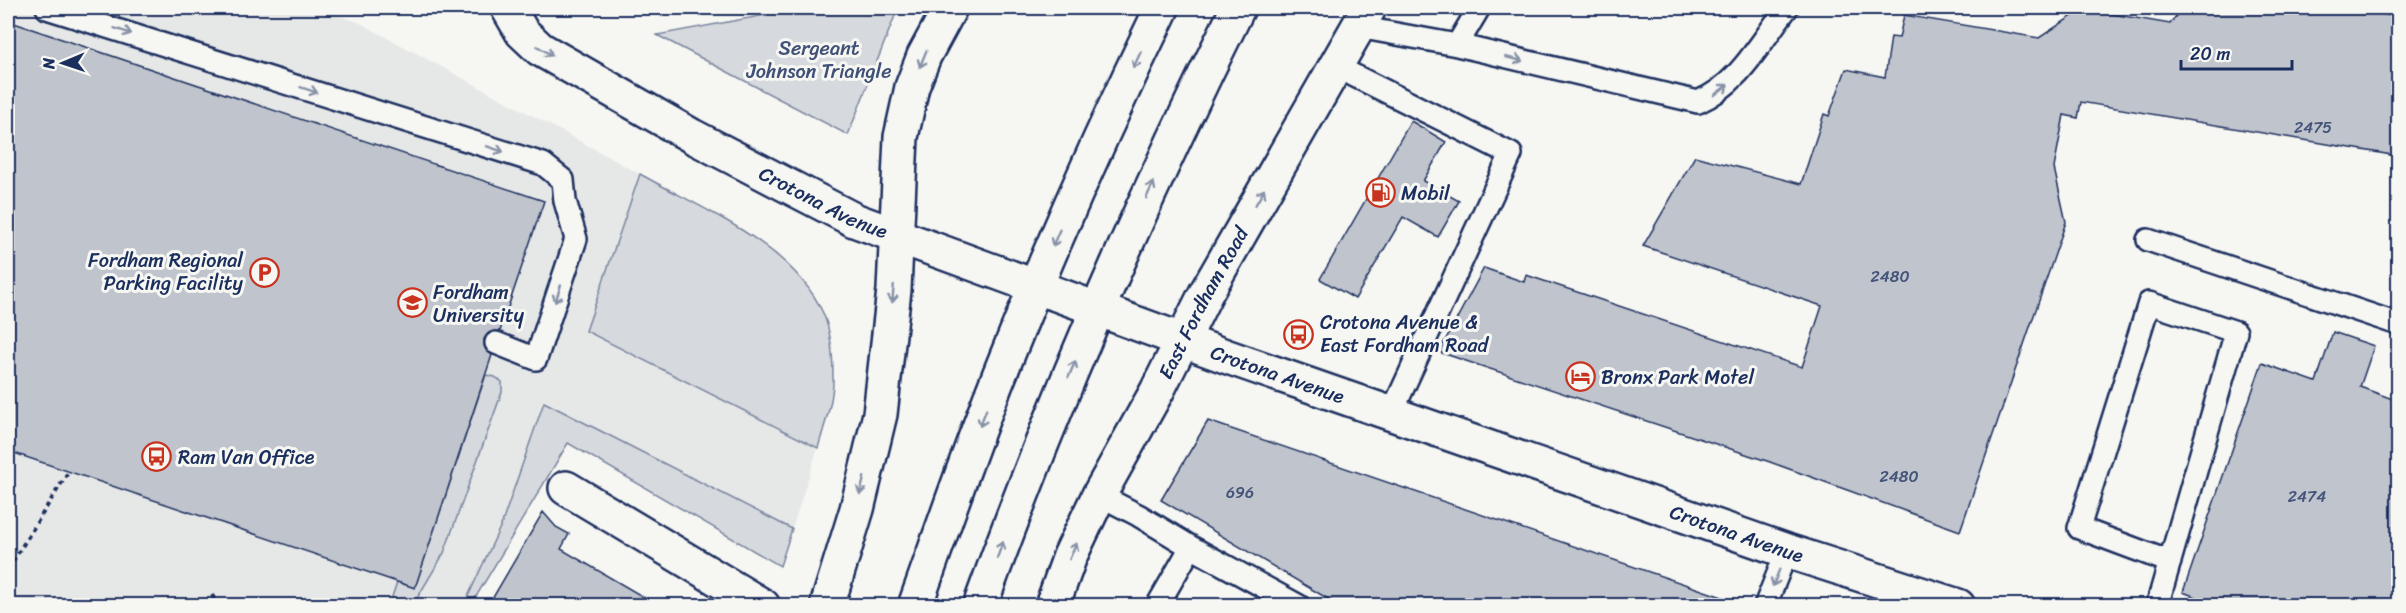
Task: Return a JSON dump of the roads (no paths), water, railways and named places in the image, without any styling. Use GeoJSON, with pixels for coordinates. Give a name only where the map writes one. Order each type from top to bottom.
{"type":"FeatureCollection","features":[{"type":"Feature","properties":{"kind":"street","name":"Crotona Avenue"},"geometry":{"type":"LineString","coordinates":[[508,8],[513,20],[531,42],[610,91],[855,220],[1182,341],[1787,551],[1954,605]]}},
{"type":"Feature","properties":{"kind":"street"},"geometry":{"type":"LineString","coordinates":[[827,606],[857,509],[880,414],[894,290],[898,165],[903,127],[912,87],[924,56],[950,8]]}},
{"type":"Feature","properties":{"kind":"street"},"geometry":{"type":"LineString","coordinates":[[915,606],[960,477],[1043,268],[1088,165],[1162,8]]}},
{"type":"Feature","properties":{"kind":"street"},"geometry":{"type":"LineString","coordinates":[[980,606],[1010,523],[1089,327],[1140,212],[1238,8]]}},
{"type":"Feature","properties":{"kind":"street","name":"East Fordham Road"},"geometry":{"type":"LineString","coordinates":[[1052,606],[1070,556],[1099,495],[1206,293],[1364,17]]}},
{"type":"Feature","properties":{"kind":"street"},"geometry":{"type":"LineString","coordinates":[[566,488],[763,606]]}},
{"type":"Feature","properties":{"kind":"lane"},"geometry":{"type":"LineString","coordinates":[[47,8],[543,164],[563,180],[565,201],[576,239],[536,359],[496,343]]}},
{"type":"Feature","properties":{"kind":"lane"},"geometry":{"type":"LineString","coordinates":[[1457,45],[1479,8]]}},
{"type":"Feature","properties":{"kind":"lane"},"geometry":{"type":"LineString","coordinates":[[1364,17],[1457,45],[1698,102],[1714,96],[1727,86],[1786,8]]}},
{"type":"Feature","properties":{"kind":"lane"},"geometry":{"type":"LineString","coordinates":[[1335,66],[1511,154],[1392,412]]}},
{"type":"Feature","properties":{"kind":"lane"},"geometry":{"type":"LineString","coordinates":[[2148,240],[2398,324]]}},
{"type":"Feature","properties":{"kind":"lane"},"geometry":{"type":"LineString","coordinates":[[2157,606],[2236,332],[2150,303],[2079,528],[2169,562]]}},
{"type":"Feature","properties":{"kind":"lane"},"geometry":{"type":"LineString","coordinates":[[1099,495],[1299,606]]}},
{"type":"Feature","properties":{"kind":"lane"},"geometry":{"type":"LineString","coordinates":[[1157,606],[1191,547]]}},
{"type":"Feature","properties":{"kind":"lane"},"geometry":{"type":"LineString","coordinates":[[1765,606],[1787,551]]}},
{"type":"Feature","properties":{"kind":"place","name":"Mobil"},"geometry":{"type":"Point","coordinates":[1380,193]}},
{"type":"Feature","properties":{"kind":"place","name":"Fordham Regional Parking Facility"},"geometry":{"type":"Point","coordinates":[264,272]}},
{"type":"Feature","properties":{"kind":"place","name":"Fordham University"},"geometry":{"type":"Point","coordinates":[412,303]}},
{"type":"Feature","properties":{"kind":"place","name":"Crotona Avenue & East Fordham Road"},"geometry":{"type":"Point","coordinates":[1299,334]}},
{"type":"Feature","properties":{"kind":"place","name":"Bronx Park Motel"},"geometry":{"type":"Point","coordinates":[1580,377]}},
{"type":"Feature","properties":{"kind":"place","name":"Ram Van Office"},"geometry":{"type":"Point","coordinates":[157,457]}},
{"type":"Feature","properties":{"kind":"park label","name":"Sergeant Johnson Triangle"},"geometry":{"type":"Point","coordinates":[819,60]}}]}
